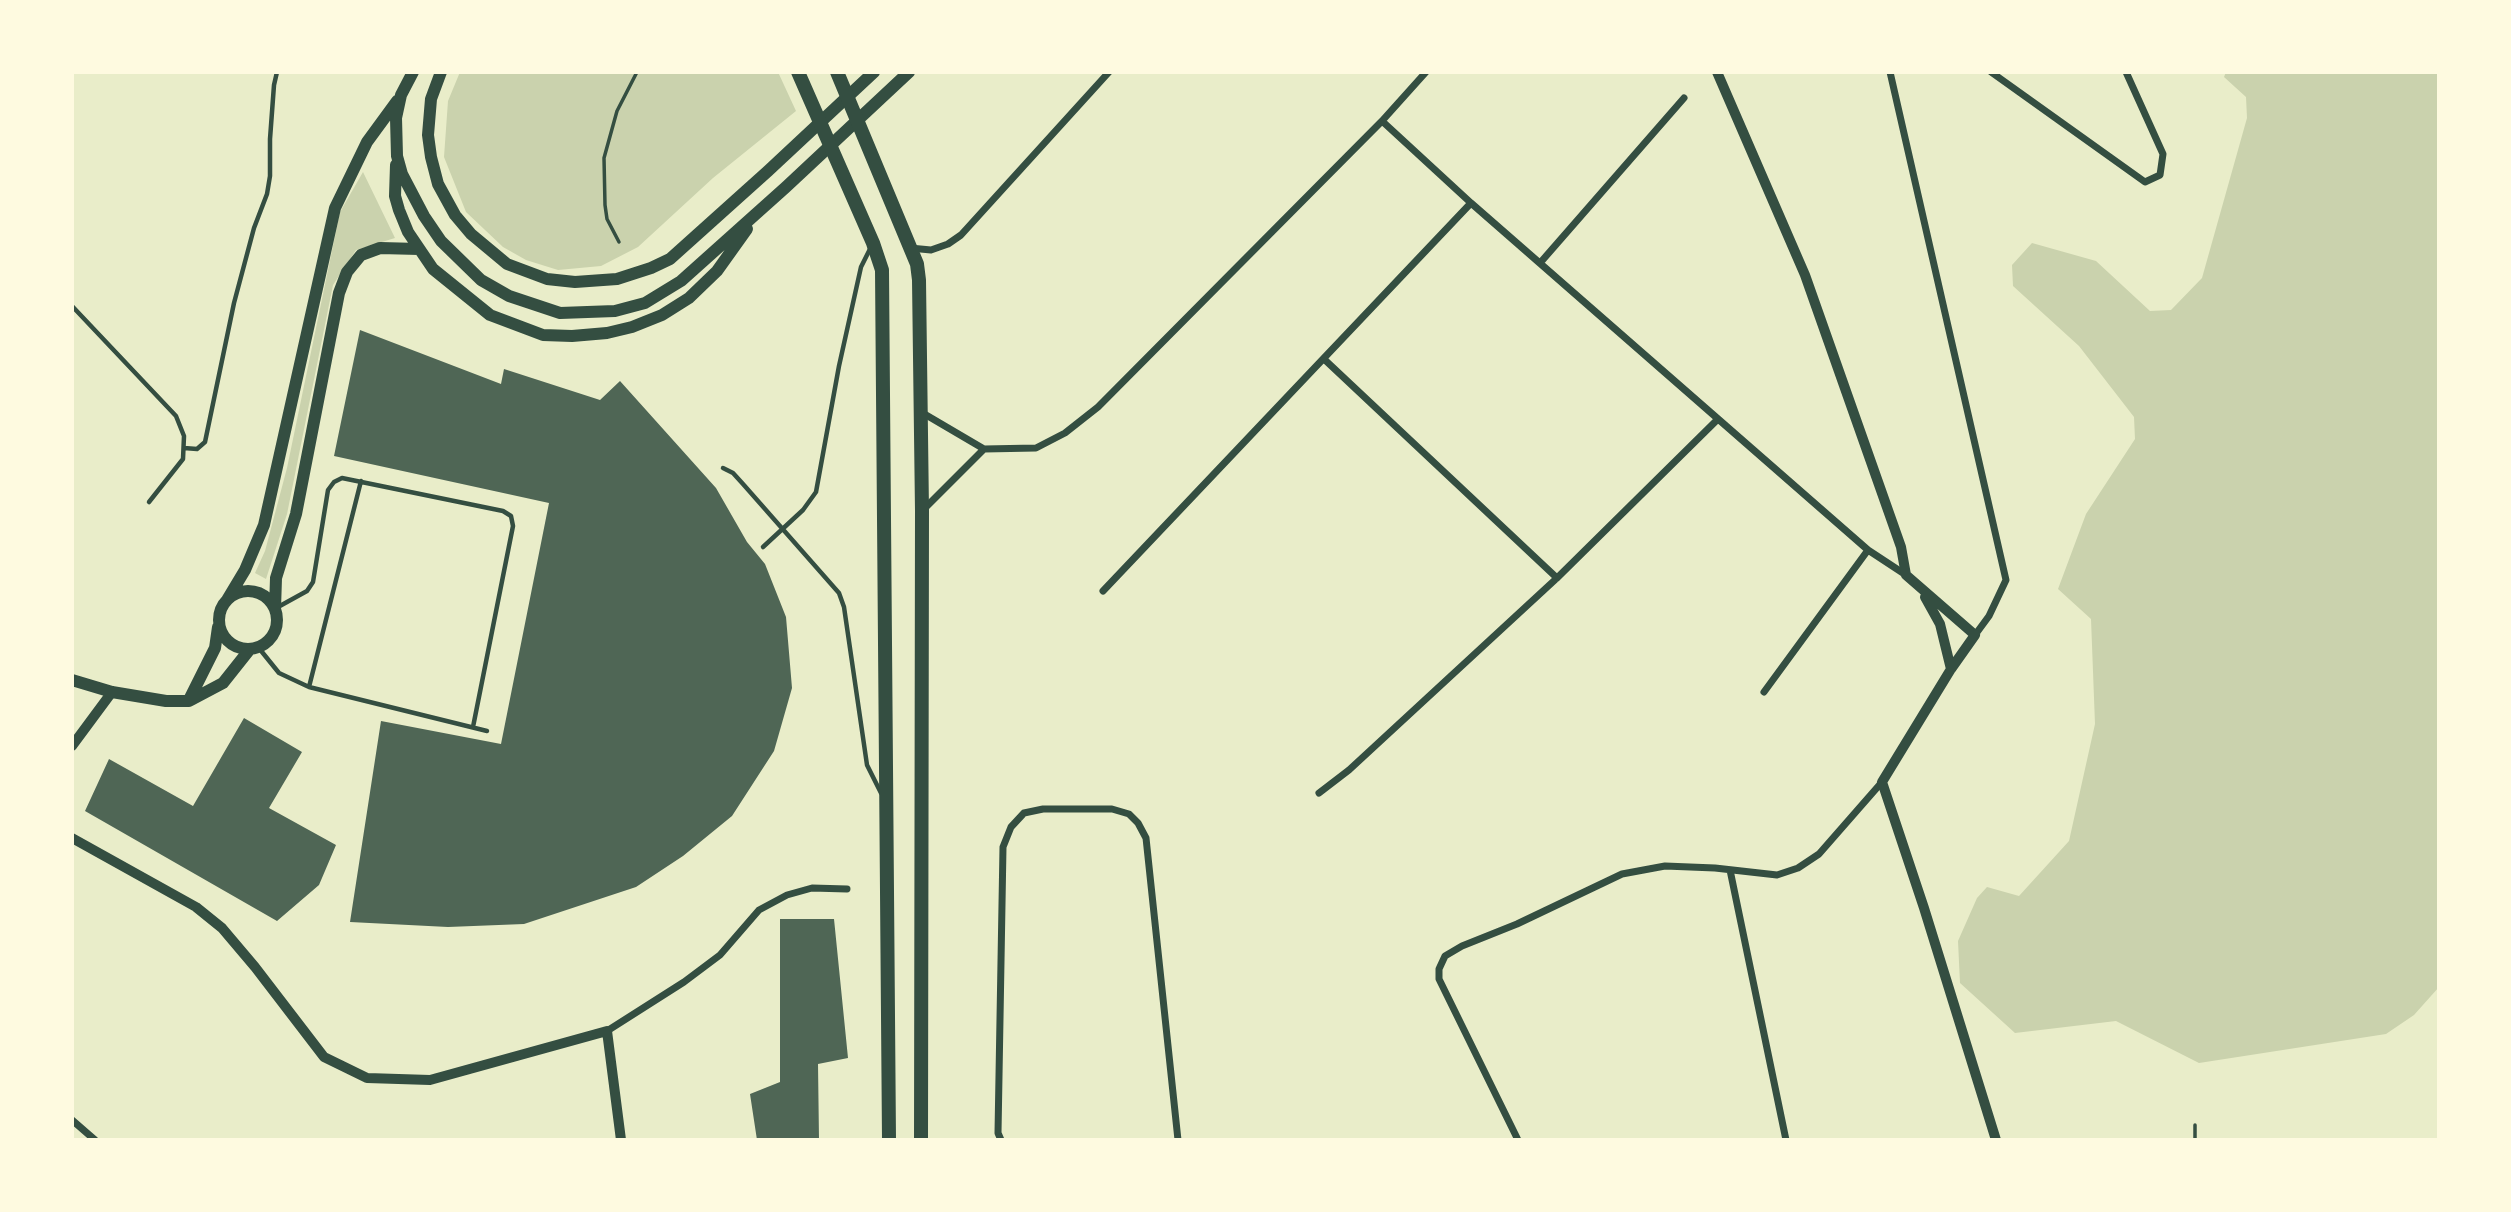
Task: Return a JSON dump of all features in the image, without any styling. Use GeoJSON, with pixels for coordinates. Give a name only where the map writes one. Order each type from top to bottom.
{"type":"FeatureCollection","features":[{"type":"Feature","properties":{"kind":"main road"},"geometry":{"type":"LineString","coordinates":[[189,701],[215,648],[219,615],[245,570],[264,525],[335,208],[367,142],[401,95],[413,72]]}},
{"type":"Feature","properties":{"kind":"main road"},"geometry":{"type":"LineString","coordinates":[[441,72],[431,99],[428,135],[438,184],[455,215],[471,234],[507,264],[547,279],[575,282],[617,279],[670,259],[874,72]]}},
{"type":"Feature","properties":{"kind":"main road"},"geometry":{"type":"LineString","coordinates":[[797,72],[873,243],[882,270],[889,1140]]}},
{"type":"Feature","properties":{"kind":"main road"},"geometry":{"type":"LineString","coordinates":[[837,72],[917,264],[919,280],[922,512],[922,1140]]}},
{"type":"Feature","properties":{"kind":"main road"},"geometry":{"type":"LineString","coordinates":[[397,156],[402,174],[424,216],[441,241],[481,280],[509,296],[560,313],[615,311],[645,303],[681,281],[909,72]]}},
{"type":"Feature","properties":{"kind":"main road"},"geometry":{"type":"LineString","coordinates":[[401,95],[396,118],[395,196],[408,232],[433,269],[490,315],[543,335],[600,334],[662,315],[689,298],[717,271],[759,211]]}},
{"type":"Feature","properties":{"kind":"main road"},"geometry":{"type":"LineString","coordinates":[[72,680],[112,692],[166,701],[189,701],[223,683],[254,648],[266,642],[276,627],[276,578],[296,514],[336,306],[347,272],[361,256],[380,248],[419,249]]}},
{"type":"Feature","properties":{"kind":"main road"},"geometry":{"type":"LineString","coordinates":[[227,600],[243,592],[253,592],[262,595],[275,609]]}},
{"type":"Feature","properties":{"kind":"main road"},"geometry":{"type":"LineString","coordinates":[[219,624],[226,640],[233,645],[254,648]]}},
{"type":"Feature","properties":{"kind":"street"},"geometry":{"type":"LineString","coordinates":[[910,248],[931,250],[948,244],[961,235],[1109,72]]}},
{"type":"Feature","properties":{"kind":"street"},"geometry":{"type":"LineString","coordinates":[[921,411],[984,449],[1036,448],[1065,433],[1098,407],[1382,121],[1426,72]]}},
{"type":"Feature","properties":{"kind":"street"},"geometry":{"type":"LineString","coordinates":[[1717,72],[1805,275],[1901,547],[1906,575]]}},
{"type":"Feature","properties":{"kind":"street"},"geometry":{"type":"LineString","coordinates":[[1518,1140],[1439,979],[1439,970],[1445,956],[1622,874],[1665,866],[1777,875],[1798,868],[1819,854],[1882,782],[1951,668],[1989,616],[2006,580],[1890,72]]}},
{"type":"Feature","properties":{"kind":"street"},"geometry":{"type":"LineString","coordinates":[[1991,72],[2145,182],[2160,175],[2162,154],[2126,72]]}},
{"type":"Feature","properties":{"kind":"street"},"geometry":{"type":"LineString","coordinates":[[1540,263],[1684,98]]}},
{"type":"Feature","properties":{"kind":"street"},"geometry":{"type":"LineString","coordinates":[[1382,121],[1471,203],[1868,550],[1906,575],[1975,635]]}},
{"type":"Feature","properties":{"kind":"street"},"geometry":{"type":"LineString","coordinates":[[1102,591],[1325,360],[1471,203]]}},
{"type":"Feature","properties":{"kind":"street"},"geometry":{"type":"LineString","coordinates":[[1325,360],[1557,578]]}},
{"type":"Feature","properties":{"kind":"street"},"geometry":{"type":"LineString","coordinates":[[1319,793],[1349,770],[1557,578],[1718,419]]}},
{"type":"Feature","properties":{"kind":"street"},"geometry":{"type":"LineString","coordinates":[[922,512],[984,449]]}},
{"type":"Feature","properties":{"kind":"street"},"geometry":{"type":"LineString","coordinates":[[1764,692],[1868,550]]}},
{"type":"Feature","properties":{"kind":"street"},"geometry":{"type":"LineString","coordinates":[[1922,591],[1940,624],[1951,668]]}},
{"type":"Feature","properties":{"kind":"street"},"geometry":{"type":"LineString","coordinates":[[72,746],[112,692]]}},
{"type":"Feature","properties":{"kind":"street"},"geometry":{"type":"LineString","coordinates":[[1882,782],[1996,1140]]}},
{"type":"Feature","properties":{"kind":"street"},"geometry":{"type":"LineString","coordinates":[[1001,1140],[998,1133],[1003,847],[1011,827],[1024,813],[1042,808],[1112,809],[1129,814],[1138,823],[1146,838],[1178,1140]]}},
{"type":"Feature","properties":{"kind":"street"},"geometry":{"type":"LineString","coordinates":[[72,838],[196,907],[222,928],[256,967],[324,1057],[367,1078],[430,1080],[607,1031],[684,982],[720,955],[759,910],[787,895],[812,888],[847,889]]}},
{"type":"Feature","properties":{"kind":"street"},"geometry":{"type":"LineString","coordinates":[[1730,870],[1786,1140]]}},
{"type":"Feature","properties":{"kind":"street"},"geometry":{"type":"LineString","coordinates":[[607,1031],[621,1140]]}},
{"type":"Feature","properties":{"kind":"street"},"geometry":{"type":"LineString","coordinates":[[72,1121],[95,1140]]}},
{"type":"Feature","properties":{"kind":"lane"},"geometry":{"type":"LineString","coordinates":[[184,448],[197,449],[205,442],[234,303],[254,228],[267,194],[272,99],[277,72]]}},
{"type":"Feature","properties":{"kind":"lane"},"geometry":{"type":"LineString","coordinates":[[763,547],[803,510],[816,492],[839,366],[861,267],[873,243]]}},
{"type":"Feature","properties":{"kind":"lane"},"geometry":{"type":"LineString","coordinates":[[72,306],[176,416],[184,436],[183,459],[149,502]]}},
{"type":"Feature","properties":{"kind":"lane"},"geometry":{"type":"LineString","coordinates":[[723,468],[733,473],[839,593],[844,607],[867,765],[887,803]]}},
{"type":"Feature","properties":{"kind":"lane"},"geometry":{"type":"LineString","coordinates":[[275,609],[307,591],[313,582],[328,490],[334,482],[342,478],[503,511],[511,516],[513,526],[472,727]]}},
{"type":"Feature","properties":{"kind":"lane"},"geometry":{"type":"LineString","coordinates":[[310,687],[360,481]]}},
{"type":"Feature","properties":{"kind":"lane"},"geometry":{"type":"LineString","coordinates":[[254,648],[279,673],[310,687],[487,731]]}},
{"type":"Feature","properties":{"kind":"path"},"geometry":{"type":"LineString","coordinates":[[619,242],[607,219],[604,158],[617,111],[638,72]]}},
{"type":"Feature","properties":{"kind":"path"},"geometry":{"type":"LineString","coordinates":[[2195,1125],[2195,1140]]}},
{"type":"Feature","properties":{"kind":"green space"},"geometry":{"type":"Polygon","coordinates":[[[460,72],[778,72],[796,111],[713,178],[638,247],[601,266],[558,270],[526,260],[503,247],[466,212],[444,157],[448,101],[460,72]]]}},
{"type":"Feature","properties":{"kind":"green space"},"geometry":{"type":"Polygon","coordinates":[[[2226,72],[2439,72],[2439,987],[2414,1015],[2386,1034],[2199,1063],[2116,1021],[2015,1033],[1960,983],[1958,941],[1977,898],[1987,887],[2019,896],[2069,841],[2095,724],[2091,619],[2058,589],[2086,514],[2135,439],[2134,417],[2079,346],[2013,286],[2012,265],[2032,243],[2096,261],[2150,311],[2171,310],[2202,278],[2247,118],[2246,97],[2224,77],[2226,72]]]}},
{"type":"Feature","properties":{"kind":"green space"},"geometry":{"type":"Polygon","coordinates":[[[363,172],[395,238],[356,250],[333,285],[287,514],[266,579],[255,573],[265,551],[287,468],[340,212],[363,172]]]}},
{"type":"Feature","properties":{"kind":"building"},"geometry":{"type":"Polygon","coordinates":[[[360,330],[501,384],[504,369],[600,400],[620,381],[716,488],[747,542],[765,564],[786,617],[792,688],[774,751],[732,816],[683,856],[636,887],[524,924],[448,927],[350,922],[381,721],[501,744],[549,503],[334,456],[360,330]]]}},
{"type":"Feature","properties":{"kind":"building"},"geometry":{"type":"Polygon","coordinates":[[[244,718],[302,752],[269,808],[336,845],[319,885],[277,921],[85,811],[109,759],[193,806],[244,718]]]}},
{"type":"Feature","properties":{"kind":"building"},"geometry":{"type":"Polygon","coordinates":[[[780,919],[834,919],[848,1058],[818,1064],[819,1140],[757,1140],[750,1094],[780,1082],[780,919]]]}}]}
